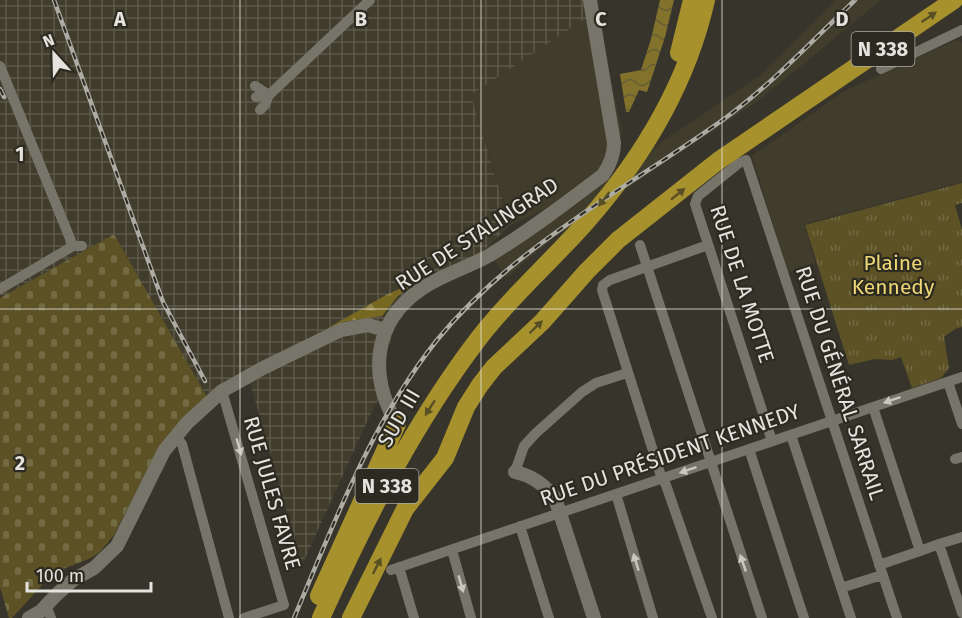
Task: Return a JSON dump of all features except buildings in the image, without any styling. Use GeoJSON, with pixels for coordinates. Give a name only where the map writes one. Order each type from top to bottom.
{"type":"FeatureCollection","features":[{"type":"Feature","properties":{"kind":"highway"},"geometry":{"type":"LineString","coordinates":[[640,153],[669,84],[683,41],[692,0]]}},
{"type":"Feature","properties":{"kind":"highway","name":"N 338"},"geometry":{"type":"LineString","coordinates":[[640,153],[671,99],[692,51],[706,0]]}},
{"type":"Feature","properties":{"kind":"highway","name":"N 338"},"geometry":{"type":"LineString","coordinates":[[351,618],[405,509],[445,458],[466,407],[480,385],[618,240],[718,161],[954,0]]}},
{"type":"Feature","properties":{"kind":"highway","name":"SUD III"},"geometry":{"type":"LineString","coordinates":[[321,618],[418,426],[479,338],[587,220],[640,153]]}},
{"type":"Feature","properties":{"kind":"highway"},"geometry":{"type":"LineString","coordinates":[[312,618],[332,564],[395,420]]}},
{"type":"Feature","properties":{"kind":"street"},"geometry":{"type":"LineString","coordinates":[[260,110],[269,95],[370,0]]}},
{"type":"Feature","properties":{"kind":"street","name":"RUE DE STALINGRAD"},"geometry":{"type":"LineString","coordinates":[[385,330],[401,307],[417,291],[489,255],[603,175],[612,160],[614,150],[590,0]]}},
{"type":"Feature","properties":{"kind":"street"},"geometry":{"type":"LineString","coordinates":[[881,69],[962,30]]}},
{"type":"Feature","properties":{"kind":"street"},"geometry":{"type":"LineString","coordinates":[[0,66],[78,246],[0,289]]}},
{"type":"Feature","properties":{"kind":"street"},"geometry":{"type":"LineString","coordinates":[[255,92],[269,95]]}},
{"type":"Feature","properties":{"kind":"street","name":"RUE DE LA MOTTE"},"geometry":{"type":"LineString","coordinates":[[746,160],[698,196],[695,204],[772,441]]}},
{"type":"Feature","properties":{"kind":"street","name":"RUE DU GÉNÉRAL SARRAIL"},"geometry":{"type":"LineString","coordinates":[[746,160],[897,618]]}},
{"type":"Feature","properties":{"kind":"street"},"geometry":{"type":"LineString","coordinates":[[708,245],[610,280],[603,285],[602,290],[662,479],[666,484],[712,618]]}},
{"type":"Feature","properties":{"kind":"street"},"geometry":{"type":"LineString","coordinates":[[640,246],[762,618]]}},
{"type":"Feature","properties":{"kind":"street"},"geometry":{"type":"LineString","coordinates":[[29,618],[41,612],[48,612],[73,580],[94,568],[117,546],[164,451],[187,423],[222,391],[255,372],[341,330],[368,325],[385,330],[380,347],[378,369],[382,395],[395,420]]}},
{"type":"Feature","properties":{"kind":"street"},"geometry":{"type":"LineString","coordinates":[[594,618],[555,498],[546,486],[531,475],[515,472],[524,446],[582,392],[596,383],[627,373]]}},
{"type":"Feature","properties":{"kind":"street","name":"RUE DU PRÉSIDENT KENNEDY"},"geometry":{"type":"LineString","coordinates":[[414,618],[410,601],[395,569],[962,377]]}},
{"type":"Feature","properties":{"kind":"street"},"geometry":{"type":"LineString","coordinates":[[948,382],[962,424]]}},
{"type":"Feature","properties":{"kind":"street","name":"RUE JULES FAVRE"},"geometry":{"type":"LineString","coordinates":[[222,391],[284,605],[244,618]]}},
{"type":"Feature","properties":{"kind":"street"},"geometry":{"type":"LineString","coordinates":[[873,407],[920,551]]}},
{"type":"Feature","properties":{"kind":"street"},"geometry":{"type":"LineString","coordinates":[[792,435],[851,618]]}},
{"type":"Feature","properties":{"kind":"street"},"geometry":{"type":"LineString","coordinates":[[176,437],[182,444],[229,618]]}},
{"type":"Feature","properties":{"kind":"street"},"geometry":{"type":"LineString","coordinates":[[749,449],[804,618]]}},
{"type":"Feature","properties":{"kind":"street"},"geometry":{"type":"LineString","coordinates":[[616,494],[653,618]]}},
{"type":"Feature","properties":{"kind":"street"},"geometry":{"type":"LineString","coordinates":[[520,526],[549,618]]}},
{"type":"Feature","properties":{"kind":"street"},"geometry":{"type":"LineString","coordinates":[[841,588],[920,551],[962,537]]}},
{"type":"Feature","properties":{"kind":"street"},"geometry":{"type":"LineString","coordinates":[[939,544],[962,613]]}},
{"type":"Feature","properties":{"kind":"street"},"geometry":{"type":"LineString","coordinates":[[452,550],[471,618]]}},
{"type":"Feature","properties":{"kind":"shaded area"},"geometry":{"type":"Polygon","coordinates":[[[0,0],[596,0],[597,13],[471,95],[510,225],[457,276],[420,297],[395,328],[387,351],[388,384],[372,411],[302,565],[247,372],[207,397],[114,234],[0,298],[0,0]]]}},
{"type":"Feature","properties":{"kind":"shaded area"},"geometry":{"type":"Polygon","coordinates":[[[836,0],[881,0],[762,98],[553,238],[506,278],[495,261],[627,166],[759,76],[836,0]]]}},
{"type":"Feature","properties":{"kind":"shaded area"},"geometry":{"type":"Polygon","coordinates":[[[597,13],[622,132],[612,159],[599,183],[511,225],[471,95],[597,13]]]}},
{"type":"Feature","properties":{"kind":"shaded area"},"geometry":{"type":"Polygon","coordinates":[[[957,40],[962,43],[962,182],[804,224],[815,263],[788,272],[752,156],[844,91],[957,40]]]}},
{"type":"Feature","properties":{"kind":"green space","name":"Plaine Kennedy"},"geometry":{"type":"Polygon","coordinates":[[[962,183],[962,203],[955,205],[962,230],[962,327],[944,337],[949,368],[941,378],[912,388],[901,357],[892,360],[875,359],[849,365],[805,225],[962,183]]]}},
{"type":"Feature","properties":{"kind":"green space"},"geometry":{"type":"Polygon","coordinates":[[[114,234],[207,397],[157,450],[114,535],[100,552],[91,558],[53,573],[12,618],[9,618],[0,587],[0,298],[114,234]]]}},
{"type":"Feature","properties":{"kind":"green space"},"geometry":{"type":"Polygon","coordinates":[[[417,281],[398,296],[382,316],[343,322],[326,329],[386,295],[417,281]]]}},
{"type":"Feature","properties":{"kind":"water"},"geometry":{"type":"Polygon","coordinates":[[[660,0],[674,0],[665,37],[647,92],[639,90],[629,112],[626,112],[620,74],[641,70],[660,0]]]}},
{"type":"Feature","properties":{"kind":"railway"},"geometry":{"type":"LineString","coordinates":[[54,0],[163,302],[205,381]]}},
{"type":"Feature","properties":{"kind":"railway"},"geometry":{"type":"LineString","coordinates":[[294,618],[340,509],[374,439],[414,372],[437,340],[467,306],[536,247],[573,220],[742,106],[855,0]]}},
{"type":"Feature","properties":{"kind":"railway"},"geometry":{"type":"LineString","coordinates":[[0,89],[4,97]]}}]}
